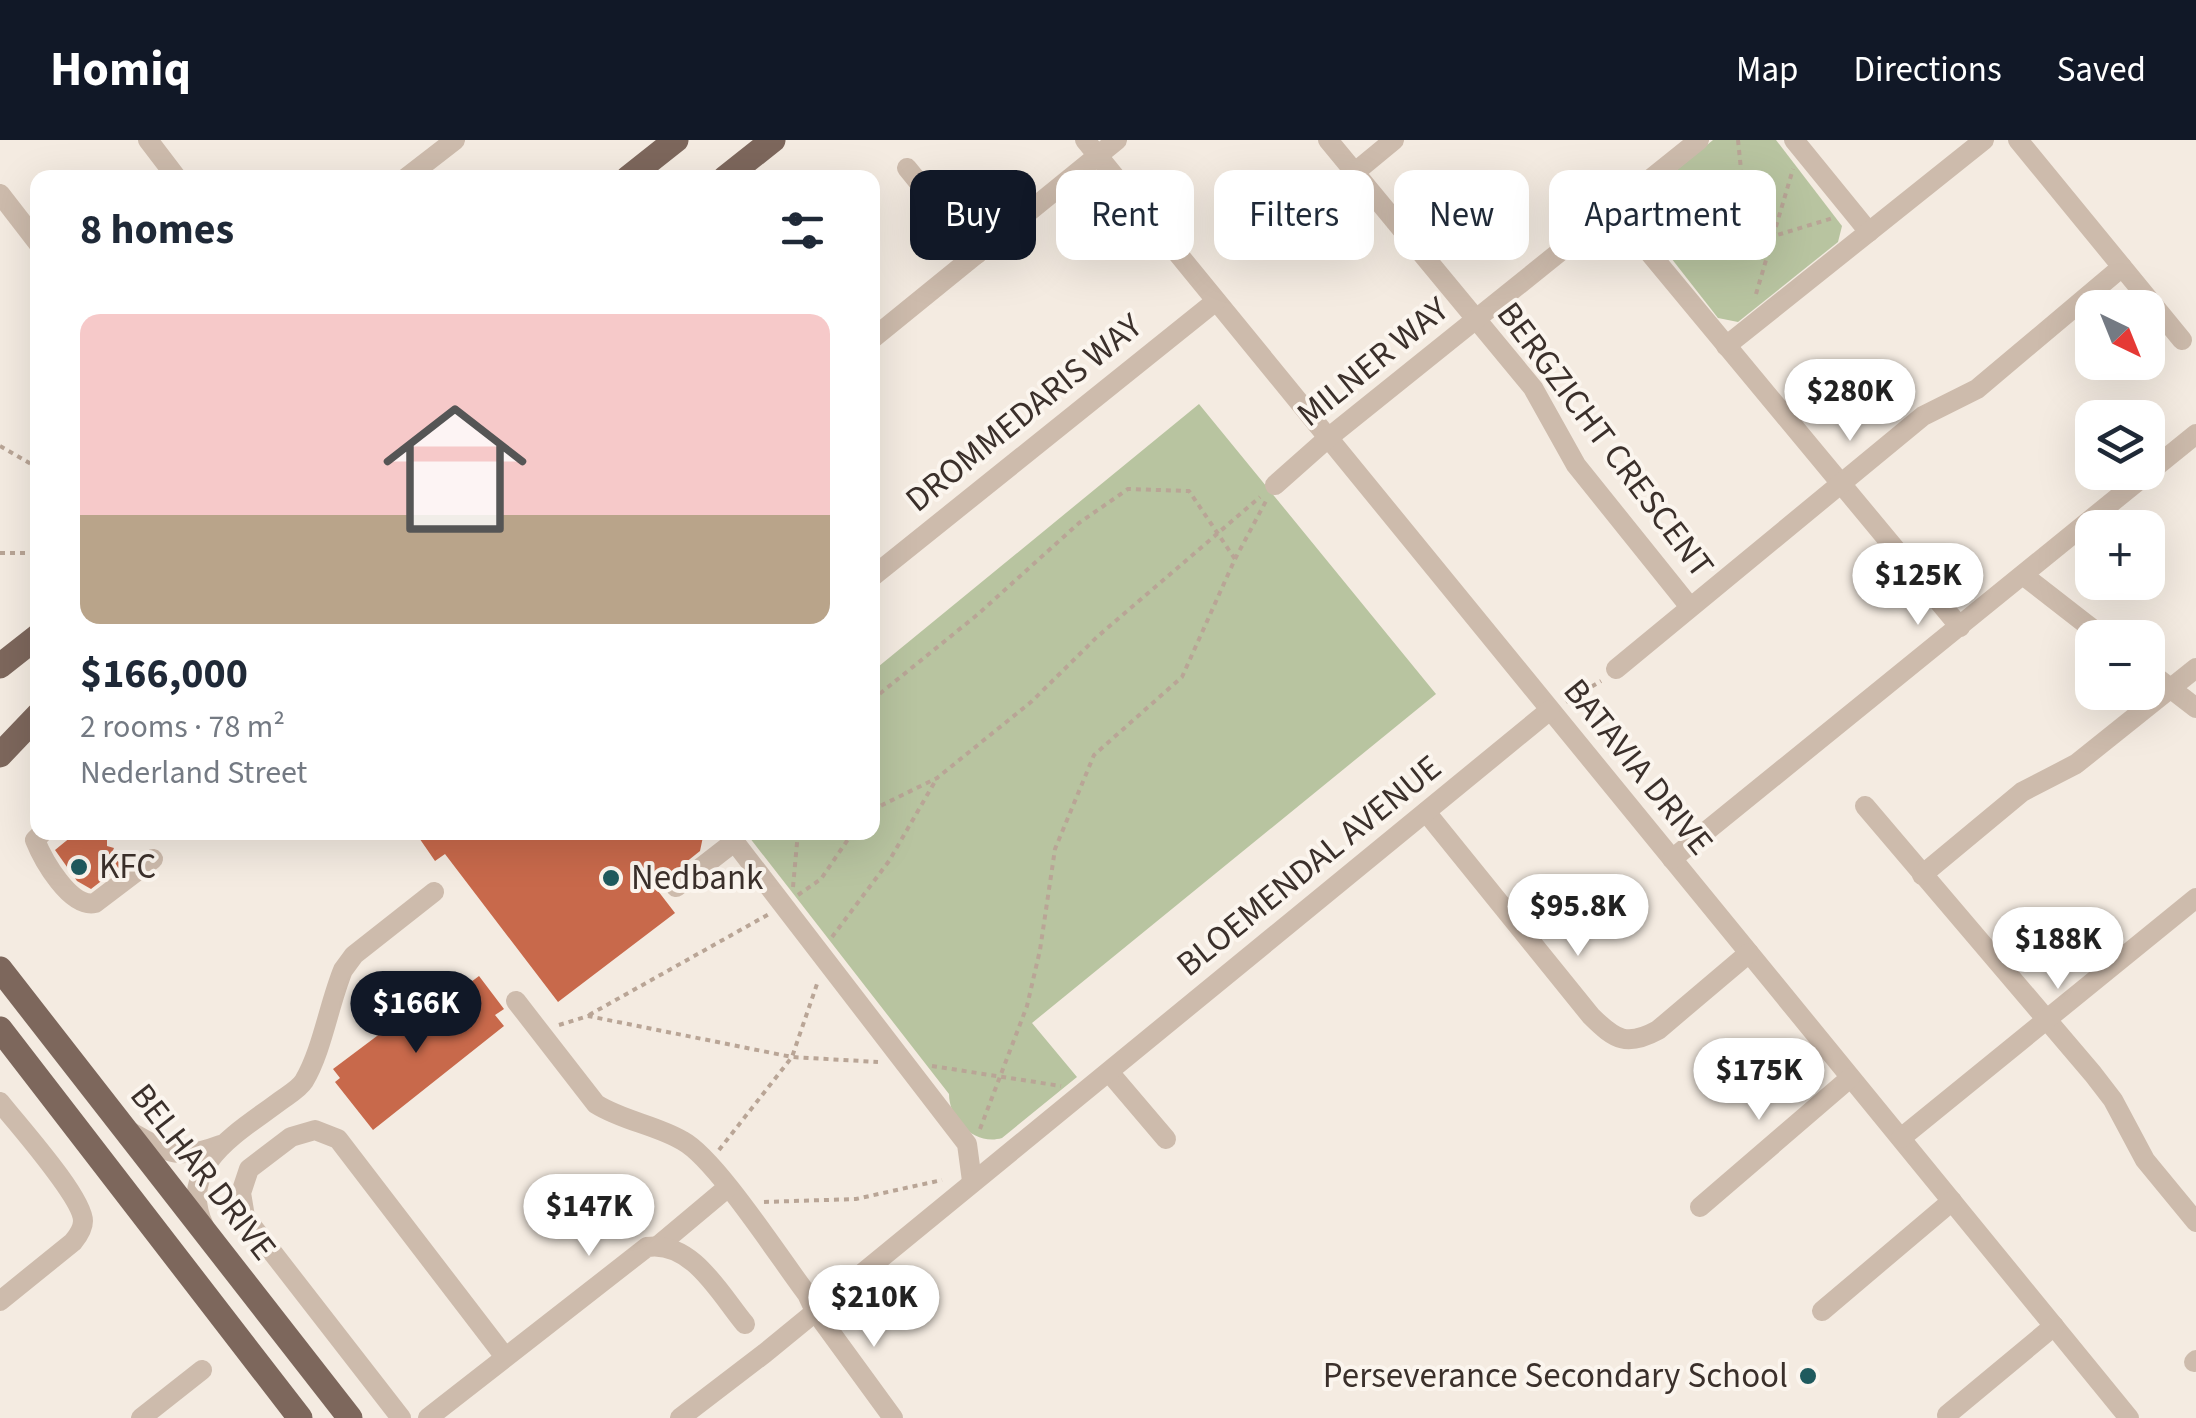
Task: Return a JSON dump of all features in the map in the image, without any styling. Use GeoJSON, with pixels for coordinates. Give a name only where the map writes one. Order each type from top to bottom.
{"type":"FeatureCollection","features":[{"type":"Feature","properties":{"kind":"main road"},"geometry":{"type":"LineString","coordinates":[[638,170],[676,140]]}},
{"type":"Feature","properties":{"kind":"main road"},"geometry":{"type":"LineString","coordinates":[[735,170],[773,140]]}},
{"type":"Feature","properties":{"kind":"main road"},"geometry":{"type":"LineString","coordinates":[[0,666],[30,642]]}},
{"type":"Feature","properties":{"kind":"main road"},"geometry":{"type":"LineString","coordinates":[[0,743],[30,720]]}},
{"type":"Feature","properties":{"kind":"main road"},"geometry":{"type":"LineString","coordinates":[[0,755],[30,723]]}},
{"type":"Feature","properties":{"kind":"main road","name":"BELHAR DRIVE"},"geometry":{"type":"LineString","coordinates":[[0,969],[346,1417]]}},
{"type":"Feature","properties":{"kind":"main road","name":"BELHAR DRIVE"},"geometry":{"type":"LineString","coordinates":[[0,1029],[300,1418]]}},
{"type":"Feature","properties":{"kind":"street"},"geometry":{"type":"LineString","coordinates":[[148,140],[171,170]]}},
{"type":"Feature","properties":{"kind":"street"},"geometry":{"type":"LineString","coordinates":[[416,170],[455,140]]}},
{"type":"Feature","properties":{"kind":"street"},"geometry":{"type":"LineString","coordinates":[[1036,199],[1091,148],[1117,140]]}},
{"type":"Feature","properties":{"kind":"street","name":"BERGZICHT CRESCENT"},"geometry":{"type":"LineString","coordinates":[[1328,140],[1352,170]]}},
{"type":"Feature","properties":{"kind":"street"},"geometry":{"type":"LineString","coordinates":[[1358,170],[1394,140]]}},
{"type":"Feature","properties":{"kind":"street","name":"MILNER WAY"},"geometry":{"type":"LineString","coordinates":[[1663,170],[1700,140]]}},
{"type":"Feature","properties":{"kind":"street"},"geometry":{"type":"LineString","coordinates":[[1726,346],[1984,140]]}},
{"type":"Feature","properties":{"kind":"street"},"geometry":{"type":"LineString","coordinates":[[2018,140],[2182,340]]}},
{"type":"Feature","properties":{"kind":"street","name":"BATAVIA DRIVE"},"geometry":{"type":"LineString","coordinates":[[1091,148],[2129,1418]]}},
{"type":"Feature","properties":{"kind":"street"},"geometry":{"type":"LineString","coordinates":[[1801,148],[1868,232]]}},
{"type":"Feature","properties":{"kind":"street"},"geometry":{"type":"LineString","coordinates":[[907,168],[910,172]]}},
{"type":"Feature","properties":{"kind":"street"},"geometry":{"type":"LineString","coordinates":[[0,194],[30,233]]}},
{"type":"Feature","properties":{"kind":"street","name":"BERGZICHT CRESCENT"},"geometry":{"type":"LineString","coordinates":[[1374,197],[1546,405],[1576,464],[1690,607]]}},
{"type":"Feature","properties":{"kind":"street"},"geometry":{"type":"LineString","coordinates":[[880,333],[970,260]]}},
{"type":"Feature","properties":{"kind":"street","name":"MILNER WAY"},"geometry":{"type":"LineString","coordinates":[[1275,485],[1328,438],[1552,260]]}},
{"type":"Feature","properties":{"kind":"street"},"geometry":{"type":"LineString","coordinates":[[1655,260],[1960,626]]}},
{"type":"Feature","properties":{"kind":"street"},"geometry":{"type":"LineString","coordinates":[[1616,669],[1923,416],[1977,388],[2122,268]]}},
{"type":"Feature","properties":{"kind":"street","name":"DROMMEDARIS WAY"},"geometry":{"type":"LineString","coordinates":[[880,570],[1216,300]]}},
{"type":"Feature","properties":{"kind":"street"},"geometry":{"type":"LineString","coordinates":[[1672,859],[2196,434]]}},
{"type":"Feature","properties":{"kind":"street"},"geometry":{"type":"LineString","coordinates":[[2023,576],[2080,620]]}},
{"type":"Feature","properties":{"kind":"street"},"geometry":{"type":"LineString","coordinates":[[1922,874],[2022,792],[2076,764],[2196,668]]}},
{"type":"Feature","properties":{"kind":"street"},"geometry":{"type":"LineString","coordinates":[[2165,685],[2196,708]]}},
{"type":"Feature","properties":{"kind":"street","name":"BLOEMENDAL AVENUE"},"geometry":{"type":"LineString","coordinates":[[680,1418],[815,1311],[970,1162],[1003,1156],[1550,710]]}},
{"type":"Feature","properties":{"kind":"street"},"geometry":{"type":"LineString","coordinates":[[1864,806],[2113,1100],[2144,1160],[2196,1222]]}},
{"type":"Feature","properties":{"kind":"street"},"geometry":{"type":"LineString","coordinates":[[1426,812],[1591,1016],[1607,1032],[1624,1040],[1641,1039],[1658,1030],[1750,953]]}},
{"type":"Feature","properties":{"kind":"street"},"geometry":{"type":"LineString","coordinates":[[35,840],[44,860],[77,901],[86,905],[153,859]]}},
{"type":"Feature","properties":{"kind":"street"},"geometry":{"type":"LineString","coordinates":[[676,888],[728,840]]}},
{"type":"Feature","properties":{"kind":"street"},"geometry":{"type":"LineString","coordinates":[[733,840],[904,1061],[970,1162],[1003,1156]]}},
{"type":"Feature","properties":{"kind":"street"},"geometry":{"type":"LineString","coordinates":[[211,1241],[198,1214],[194,1190],[202,1171],[225,1144],[303,1084],[342,970],[354,955],[434,892]]}},
{"type":"Feature","properties":{"kind":"street"},"geometry":{"type":"LineString","coordinates":[[1901,1138],[2047,1018],[2192,909]]}},
{"type":"Feature","properties":{"kind":"street"},"geometry":{"type":"LineString","coordinates":[[516,1001],[596,1104],[695,1148],[807,1294],[815,1311],[893,1418]]}},
{"type":"Feature","properties":{"kind":"street"},"geometry":{"type":"LineString","coordinates":[[1109,1072],[1166,1139]]}},
{"type":"Feature","properties":{"kind":"street"},"geometry":{"type":"LineString","coordinates":[[1700,1206],[1850,1078]]}},
{"type":"Feature","properties":{"kind":"street"},"geometry":{"type":"LineString","coordinates":[[0,1102],[72,1194],[83,1220],[73,1242],[0,1301]]}},
{"type":"Feature","properties":{"kind":"street"},"geometry":{"type":"LineString","coordinates":[[126,1128],[179,1156],[225,1144]]}},
{"type":"Feature","properties":{"kind":"street"},"geometry":{"type":"LineString","coordinates":[[402,1418],[245,1217],[241,1193],[249,1168],[291,1137],[315,1130],[338,1138],[505,1357]]}},
{"type":"Feature","properties":{"kind":"street"},"geometry":{"type":"LineString","coordinates":[[428,1418],[644,1248],[659,1245],[727,1188]]}},
{"type":"Feature","properties":{"kind":"street"},"geometry":{"type":"LineString","coordinates":[[1822,1311],[1952,1201]]}},
{"type":"Feature","properties":{"kind":"street"},"geometry":{"type":"LineString","coordinates":[[659,1245],[688,1256],[744,1324]]}},
{"type":"Feature","properties":{"kind":"street"},"geometry":{"type":"LineString","coordinates":[[1947,1415],[2054,1326]]}},
{"type":"Feature","properties":{"kind":"street"},"geometry":{"type":"LineString","coordinates":[[141,1418],[202,1370]]}},
{"type":"Feature","properties":{"kind":"path"},"geometry":{"type":"LineString","coordinates":[[1738,140],[1741,170]]}},
{"type":"Feature","properties":{"kind":"path"},"geometry":{"type":"LineString","coordinates":[[1776,229],[1801,148]]}},
{"type":"Feature","properties":{"kind":"path"},"geometry":{"type":"LineString","coordinates":[[1776,235],[1851,210]]}},
{"type":"Feature","properties":{"kind":"path"},"geometry":{"type":"LineString","coordinates":[[1764,315],[1754,302],[1767,260]]}},
{"type":"Feature","properties":{"kind":"path"},"geometry":{"type":"LineString","coordinates":[[0,446],[30,463]]}},
{"type":"Feature","properties":{"kind":"path"},"geometry":{"type":"LineString","coordinates":[[880,806],[937,778],[1031,702],[1097,637],[1275,485]]}},
{"type":"Feature","properties":{"kind":"path"},"geometry":{"type":"LineString","coordinates":[[744,1210],[762,1202],[856,1199],[946,1179],[970,1162],[1028,1006],[1056,849],[1094,755],[1182,678],[1235,559],[1275,485]]}},
{"type":"Feature","properties":{"kind":"path"},"geometry":{"type":"LineString","coordinates":[[880,694],[977,615],[1079,523],[1128,489],[1189,490],[1235,559]]}},
{"type":"Feature","properties":{"kind":"path"},"geometry":{"type":"LineString","coordinates":[[0,553],[30,554]]}},
{"type":"Feature","properties":{"kind":"path"},"geometry":{"type":"LineString","coordinates":[[1550,710],[1591,690],[1616,669]]}},
{"type":"Feature","properties":{"kind":"path"},"geometry":{"type":"LineString","coordinates":[[784,906],[794,884],[797,840]]}},
{"type":"Feature","properties":{"kind":"path"},"geometry":{"type":"LineString","coordinates":[[539,1032],[588,1016],[784,906],[820,879],[848,840]]}},
{"type":"Feature","properties":{"kind":"path"},"geometry":{"type":"LineString","coordinates":[[588,1016],[792,1057],[904,1061],[1066,1087],[1075,1099]]}},
{"type":"Feature","properties":{"kind":"green space"},"geometry":{"type":"Polygon","coordinates":[[[1713,140],[1776,140],[1842,226],[1838,242],[1738,322],[1718,318],[1673,260],[1776,260],[1776,170],[1677,170],[1713,140]]]}},
{"type":"Feature","properties":{"kind":"green space"},"geometry":{"type":"Polygon","coordinates":[[[1199,404],[1436,694],[1032,1023],[1077,1077],[1002,1138],[992,1139],[965,1129],[953,1113],[949,1094],[751,840],[880,840],[880,665],[1199,404]]]}},
{"type":"Feature","properties":{"kind":"building"},"geometry":{"type":"Polygon","coordinates":[[[67,840],[107,840],[107,846],[114,848],[111,855],[122,865],[91,889],[77,881],[55,850],[67,840]]]}},
{"type":"Feature","properties":{"kind":"building"},"geometry":{"type":"Polygon","coordinates":[[[421,840],[702,840],[700,851],[655,887],[675,913],[558,1002],[445,854],[435,861],[421,840]]]}},
{"type":"Feature","properties":{"kind":"building"},"geometry":{"type":"Polygon","coordinates":[[[479,976],[504,1009],[495,1015],[504,1026],[373,1130],[335,1082],[340,1078],[333,1069],[397,1021],[411,1040],[467,1000],[459,991],[479,976]]]}},
{"type":"Feature","properties":{"kind":"place","name":"KFC"},"geometry":{"type":"Point","coordinates":[79,867]}},
{"type":"Feature","properties":{"kind":"place","name":"Nedbank"},"geometry":{"type":"Point","coordinates":[611,878]}},
{"type":"Feature","properties":{"kind":"place","name":"Perseverance Secondary School"},"geometry":{"type":"Point","coordinates":[1808,1376]}}]}
